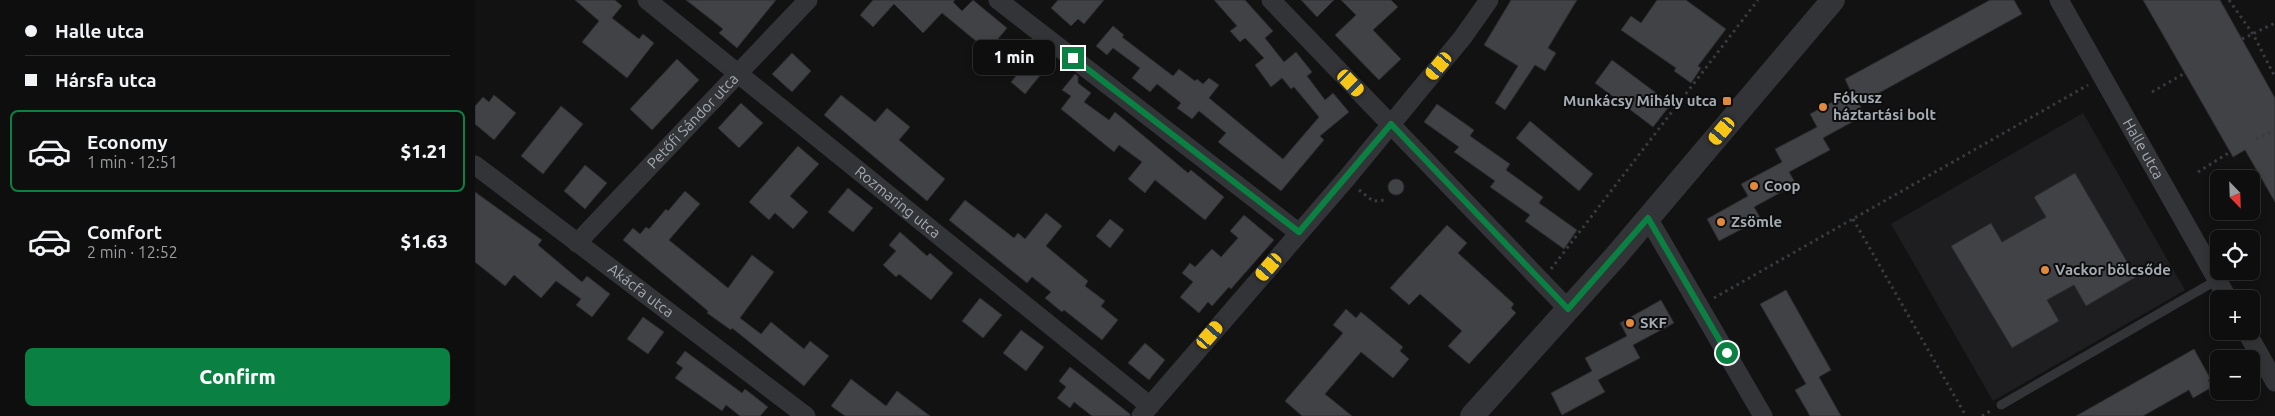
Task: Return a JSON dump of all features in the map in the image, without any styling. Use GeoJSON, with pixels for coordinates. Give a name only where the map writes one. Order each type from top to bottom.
{"type":"FeatureCollection","features":[{"type":"Feature","properties":{"kind":"street","name":"Rozmaring utca"},"geometry":{"type":"LineString","coordinates":[[647,0],[739,72],[1145,411]]}},
{"type":"Feature","properties":{"kind":"street","name":"Petőfi Sándor utca"},"geometry":{"type":"LineString","coordinates":[[577,243],[808,0]]}},
{"type":"Feature","properties":{"kind":"street"},"geometry":{"type":"LineString","coordinates":[[998,0],[1299,232]]}},
{"type":"Feature","properties":{"kind":"street"},"geometry":{"type":"LineString","coordinates":[[1271,0],[1568,309]]}},
{"type":"Feature","properties":{"kind":"street"},"geometry":{"type":"LineString","coordinates":[[1145,411],[1346,178],[1463,37],[1489,0]]}},
{"type":"Feature","properties":{"kind":"street"},"geometry":{"type":"LineString","coordinates":[[1472,416],[1648,218],[1833,0]]}},
{"type":"Feature","properties":{"kind":"street","name":"Halle utca"},"geometry":{"type":"LineString","coordinates":[[2059,0],[2210,268]]}},
{"type":"Feature","properties":{"kind":"street","name":"Akácfa utca"},"geometry":{"type":"LineString","coordinates":[[475,165],[806,416]]}},
{"type":"Feature","properties":{"kind":"street"},"geometry":{"type":"LineString","coordinates":[[1648,218],[1763,416]]}},
{"type":"Feature","properties":{"kind":"street","name":"Halle utca"},"geometry":{"type":"LineString","coordinates":[[2217,280],[2223,290]]}},
{"type":"Feature","properties":{"kind":"street"},"geometry":{"type":"LineString","coordinates":[[2251,340],[2275,382]]}},
{"type":"Feature","properties":{"kind":"lane"},"geometry":{"type":"LineString","coordinates":[[2001,405],[2217,280]]}},
{"type":"Feature","properties":{"kind":"path"},"geometry":{"type":"LineString","coordinates":[[1542,281],[1758,0]]}},
{"type":"Feature","properties":{"kind":"path"},"geometry":{"type":"LineString","coordinates":[[2229,0],[2253,34],[2275,77]]}},
{"type":"Feature","properties":{"kind":"path"},"geometry":{"type":"LineString","coordinates":[[2242,39],[2275,23]]}},
{"type":"Feature","properties":{"kind":"path"},"geometry":{"type":"LineString","coordinates":[[2152,92],[2185,73]]}},
{"type":"Feature","properties":{"kind":"path"},"geometry":{"type":"LineString","coordinates":[[1699,306],[2102,77]]}},
{"type":"Feature","properties":{"kind":"path"},"geometry":{"type":"LineString","coordinates":[[2256,139],[2275,130]]}},
{"type":"Feature","properties":{"kind":"path"},"geometry":{"type":"LineString","coordinates":[[2198,172],[2230,152]]}},
{"type":"Feature","properties":{"kind":"path"},"geometry":{"type":"LineString","coordinates":[[1346,178],[1373,201],[1387,200]]}},
{"type":"Feature","properties":{"kind":"path"},"geometry":{"type":"LineString","coordinates":[[1853,219],[1966,416]]}},
{"type":"Feature","properties":{"kind":"shaded area","name":"Vackor bölcsőde"},"geometry":{"type":"Polygon","coordinates":[[[2083,113],[2185,290],[1993,401],[1891,224],[2083,113]]]}},
{"type":"Feature","properties":{"kind":"building"},"geometry":{"type":"Polygon","coordinates":[[[575,0],[615,0],[622,6],[612,18],[639,39],[643,34],[654,43],[627,78],[582,42],[599,21],[575,0]]]}},
{"type":"Feature","properties":{"kind":"building"},"geometry":{"type":"Polygon","coordinates":[[[686,0],[776,0],[737,48],[719,33],[723,29],[686,0]]]}},
{"type":"Feature","properties":{"kind":"building"},"geometry":{"type":"Polygon","coordinates":[[[873,0],[955,0],[953,2],[962,11],[973,0],[1007,28],[988,51],[942,13],[923,33],[894,4],[873,27],[860,15],[873,0]]]}},
{"type":"Feature","properties":{"kind":"building"},"geometry":{"type":"Polygon","coordinates":[[[1058,0],[1104,0],[1084,24],[1078,19],[1071,26],[1051,8],[1058,0]]]}},
{"type":"Feature","properties":{"kind":"building"},"geometry":{"type":"Polygon","coordinates":[[[1214,0],[1245,0],[1273,31],[1265,38],[1284,62],[1296,52],[1312,72],[1307,76],[1325,100],[1333,93],[1349,112],[1320,136],[1324,140],[1281,191],[1218,142],[1226,133],[1199,111],[1192,119],[1177,108],[1181,103],[1157,84],[1150,92],[1132,78],[1140,68],[1113,48],[1107,55],[1096,46],[1113,26],[1124,35],[1122,37],[1173,76],[1179,69],[1195,81],[1197,79],[1203,84],[1209,78],[1219,85],[1209,98],[1283,159],[1319,117],[1294,87],[1291,89],[1282,78],[1271,87],[1255,65],[1264,58],[1245,38],[1240,42],[1230,31],[1237,26],[1214,0]]]}},
{"type":"Feature","properties":{"kind":"building"},"geometry":{"type":"Polygon","coordinates":[[[1301,0],[1334,0],[1317,17],[1301,0]]]}},
{"type":"Feature","properties":{"kind":"building"},"geometry":{"type":"Polygon","coordinates":[[[1341,0],[1391,0],[1398,7],[1373,30],[1401,59],[1379,80],[1335,35],[1356,15],[1341,0]]]}},
{"type":"Feature","properties":{"kind":"building"},"geometry":{"type":"Polygon","coordinates":[[[1511,0],[1577,0],[1548,48],[1556,53],[1545,71],[1535,65],[1505,110],[1495,103],[1518,66],[1484,45],[1511,0]]]}},
{"type":"Feature","properties":{"kind":"building"},"geometry":{"type":"Polygon","coordinates":[[[1657,0],[1686,0],[1726,29],[1698,66],[1701,68],[1691,83],[1674,71],[1676,68],[1621,30],[1631,16],[1641,23],[1657,0]]]}},
{"type":"Feature","properties":{"kind":"building"},"geometry":{"type":"Polygon","coordinates":[[[1990,0],[2014,0],[2022,14],[1859,104],[1865,115],[1823,138],[1830,150],[1789,172],[1796,184],[1754,207],[1761,219],[1719,241],[1707,219],[1748,196],[1741,184],[1782,162],[1775,149],[1817,127],[1810,114],[1851,92],[1845,79],[1990,0]]]}},
{"type":"Feature","properties":{"kind":"building"},"geometry":{"type":"Polygon","coordinates":[[[2143,0],[2220,0],[2275,98],[2275,202],[2260,176],[2260,170],[2257,170],[2245,150],[2233,157],[2143,0]]]}},
{"type":"Feature","properties":{"kind":"building"},"geometry":{"type":"Polygon","coordinates":[[[1037,51],[1051,62],[1025,94],[1011,82],[1037,51]]]}},
{"type":"Feature","properties":{"kind":"building"},"geometry":{"type":"Polygon","coordinates":[[[792,53],[811,71],[792,92],[772,74],[792,53]]]}},
{"type":"Feature","properties":{"kind":"building"},"geometry":{"type":"Polygon","coordinates":[[[677,59],[699,80],[652,130],[630,109],[677,59]]]}},
{"type":"Feature","properties":{"kind":"building"},"geometry":{"type":"Polygon","coordinates":[[[1612,60],[1671,104],[1653,127],[1595,83],[1612,60]]]}},
{"type":"Feature","properties":{"kind":"building"},"geometry":{"type":"Polygon","coordinates":[[[1075,74],[1078,76],[1078,83],[1091,93],[1084,102],[1109,120],[1115,112],[1188,173],[1191,170],[1224,197],[1205,220],[1155,180],[1145,193],[1128,179],[1142,162],[1119,145],[1114,152],[1061,109],[1071,96],[1062,90],[1075,74]]]}},
{"type":"Feature","properties":{"kind":"building"},"geometry":{"type":"Polygon","coordinates":[[[494,95],[516,113],[494,140],[475,124],[475,106],[483,97],[489,102],[494,95]]]}},
{"type":"Feature","properties":{"kind":"building"},"geometry":{"type":"Polygon","coordinates":[[[841,95],[875,122],[887,108],[910,127],[899,140],[945,179],[927,201],[824,115],[841,95]]]}},
{"type":"Feature","properties":{"kind":"building"},"geometry":{"type":"Polygon","coordinates":[[[741,103],[763,123],[739,148],[718,128],[741,103]]]}},
{"type":"Feature","properties":{"kind":"building"},"geometry":{"type":"Polygon","coordinates":[[[1437,104],[1474,130],[1470,136],[1510,164],[1506,170],[1543,197],[1539,203],[1577,230],[1564,249],[1525,221],[1530,215],[1490,187],[1495,181],[1454,152],[1459,147],[1424,122],[1437,104]]]}},
{"type":"Feature","properties":{"kind":"building"},"geometry":{"type":"Polygon","coordinates":[[[561,106],[583,124],[543,174],[521,156],[561,106]]]}},
{"type":"Feature","properties":{"kind":"building"},"geometry":{"type":"Polygon","coordinates":[[[1530,121],[1593,174],[1579,191],[1516,138],[1530,121]]]}},
{"type":"Feature","properties":{"kind":"building"},"geometry":{"type":"Polygon","coordinates":[[[798,146],[819,164],[790,196],[808,212],[793,229],[775,213],[769,220],[749,202],[798,146]]]}},
{"type":"Feature","properties":{"kind":"building"},"geometry":{"type":"Polygon","coordinates":[[[585,165],[607,183],[585,209],[564,191],[585,165]]]}},
{"type":"Feature","properties":{"kind":"building"},"geometry":{"type":"Polygon","coordinates":[[[2075,173],[2136,277],[2086,306],[2074,285],[2047,300],[2059,321],[2012,348],[1951,246],[1991,223],[2002,242],[2046,217],[2034,197],[2075,173]]]}},
{"type":"Feature","properties":{"kind":"building"},"geometry":{"type":"Polygon","coordinates":[[[1396,179],[1404,187],[1396,195],[1388,187],[1396,179]]]}},
{"type":"Feature","properties":{"kind":"building"},"geometry":{"type":"Polygon","coordinates":[[[848,188],[873,208],[853,232],[828,212],[848,188]]]}},
{"type":"Feature","properties":{"kind":"building"},"geometry":{"type":"Polygon","coordinates":[[[685,191],[700,204],[669,240],[728,288],[752,255],[774,272],[740,318],[761,334],[771,322],[804,349],[810,341],[829,356],[804,386],[732,328],[731,330],[707,313],[708,311],[623,240],[633,228],[640,234],[646,227],[649,229],[685,191]]]}},
{"type":"Feature","properties":{"kind":"building"},"geometry":{"type":"Polygon","coordinates":[[[475,192],[542,240],[538,245],[582,282],[587,276],[610,294],[592,317],[576,305],[581,299],[556,281],[541,298],[514,275],[505,286],[475,262],[475,192]]]}},
{"type":"Feature","properties":{"kind":"building"},"geometry":{"type":"Polygon","coordinates":[[[965,200],[1014,238],[1018,233],[1025,239],[1046,213],[1062,226],[1046,246],[1088,281],[1085,286],[1105,301],[1101,306],[1118,320],[1102,340],[1064,310],[1062,312],[1045,298],[1051,292],[1032,277],[1027,283],[949,220],[965,200]]]}},
{"type":"Feature","properties":{"kind":"building"},"geometry":{"type":"Polygon","coordinates":[[[1244,215],[1274,240],[1231,289],[1229,287],[1212,306],[1208,302],[1199,313],[1180,297],[1193,282],[1182,273],[1190,263],[1195,267],[1212,249],[1221,257],[1238,238],[1230,231],[1244,215]]]}},
{"type":"Feature","properties":{"kind":"building"},"geometry":{"type":"Polygon","coordinates":[[[1110,219],[1124,230],[1110,248],[1096,236],[1110,219]]]}},
{"type":"Feature","properties":{"kind":"building"},"geometry":{"type":"Polygon","coordinates":[[[1447,225],[1467,243],[1458,253],[1514,304],[1511,308],[1516,313],[1469,364],[1448,346],[1462,331],[1420,294],[1409,305],[1390,288],[1447,225]]]}},
{"type":"Feature","properties":{"kind":"building"},"geometry":{"type":"Polygon","coordinates":[[[900,232],[927,256],[930,253],[953,273],[931,300],[899,274],[896,277],[883,265],[896,251],[889,245],[900,232]]]}},
{"type":"Feature","properties":{"kind":"building"},"geometry":{"type":"Polygon","coordinates":[[[1786,290],[1831,370],[1819,377],[1841,416],[1810,416],[1795,390],[1806,384],[1760,304],[1786,290]]]}},
{"type":"Feature","properties":{"kind":"building"},"geometry":{"type":"Polygon","coordinates":[[[980,298],[1002,315],[983,338],[962,321],[980,298]]]}},
{"type":"Feature","properties":{"kind":"building"},"geometry":{"type":"Polygon","coordinates":[[[1661,300],[1674,323],[1633,345],[1640,358],[1598,380],[1605,392],[1562,415],[1551,393],[1592,371],[1585,358],[1627,336],[1620,323],[1661,300]]]}},
{"type":"Feature","properties":{"kind":"building"},"geometry":{"type":"Polygon","coordinates":[[[1346,309],[1356,318],[1361,312],[1403,347],[1400,351],[1409,359],[1393,378],[1361,352],[1325,394],[1352,416],[1302,416],[1285,401],[1343,333],[1333,325],[1346,309]]]}},
{"type":"Feature","properties":{"kind":"building"},"geometry":{"type":"Polygon","coordinates":[[[643,317],[664,332],[648,354],[627,339],[643,317]]]}},
{"type":"Feature","properties":{"kind":"building"},"geometry":{"type":"Polygon","coordinates":[[[1021,330],[1044,347],[1026,371],[1003,353],[1021,330]]]}},
{"type":"Feature","properties":{"kind":"building"},"geometry":{"type":"Polygon","coordinates":[[[1145,343],[1165,360],[1149,380],[1128,363],[1145,343]]]}},
{"type":"Feature","properties":{"kind":"building"},"geometry":{"type":"Polygon","coordinates":[[[2194,349],[2210,378],[2208,380],[2210,388],[2193,398],[2189,390],[2143,416],[2076,416],[2194,349]]]}},
{"type":"Feature","properties":{"kind":"building"},"geometry":{"type":"Polygon","coordinates":[[[685,351],[742,393],[745,389],[768,407],[760,416],[740,416],[726,405],[722,411],[675,378],[683,368],[676,363],[685,351]]]}},
{"type":"Feature","properties":{"kind":"building"},"geometry":{"type":"Polygon","coordinates":[[[1070,367],[1130,414],[1130,416],[1092,416],[1074,402],[1070,408],[1057,398],[1066,387],[1059,381],[1070,367]]]}},
{"type":"Feature","properties":{"kind":"building"},"geometry":{"type":"Polygon","coordinates":[[[851,379],[886,406],[897,391],[930,416],[845,416],[831,406],[851,379]]]}},
{"type":"Feature","properties":{"kind":"place","name":"Munkácsy Mihály utca"},"geometry":{"type":"Point","coordinates":[1727,101]}},
{"type":"Feature","properties":{"kind":"place","name":"Fókusz háztartási bolt"},"geometry":{"type":"Point","coordinates":[1823,107]}},
{"type":"Feature","properties":{"kind":"place","name":"Coop"},"geometry":{"type":"Point","coordinates":[1754,186]}},
{"type":"Feature","properties":{"kind":"place","name":"Zsömle"},"geometry":{"type":"Point","coordinates":[1721,222]}},
{"type":"Feature","properties":{"kind":"place","name":"Vackor bölcsőde"},"geometry":{"type":"Point","coordinates":[2045,270]}},
{"type":"Feature","properties":{"kind":"place","name":"SKF"},"geometry":{"type":"Point","coordinates":[1630,323]}},
{"type":"Feature","properties":{"kind":"route"},"geometry":{"type":"LineString","coordinates":[[1073,58],[1299,232],[1391,124],[1568,309],[1648,218],[1727,353]]}}]}
